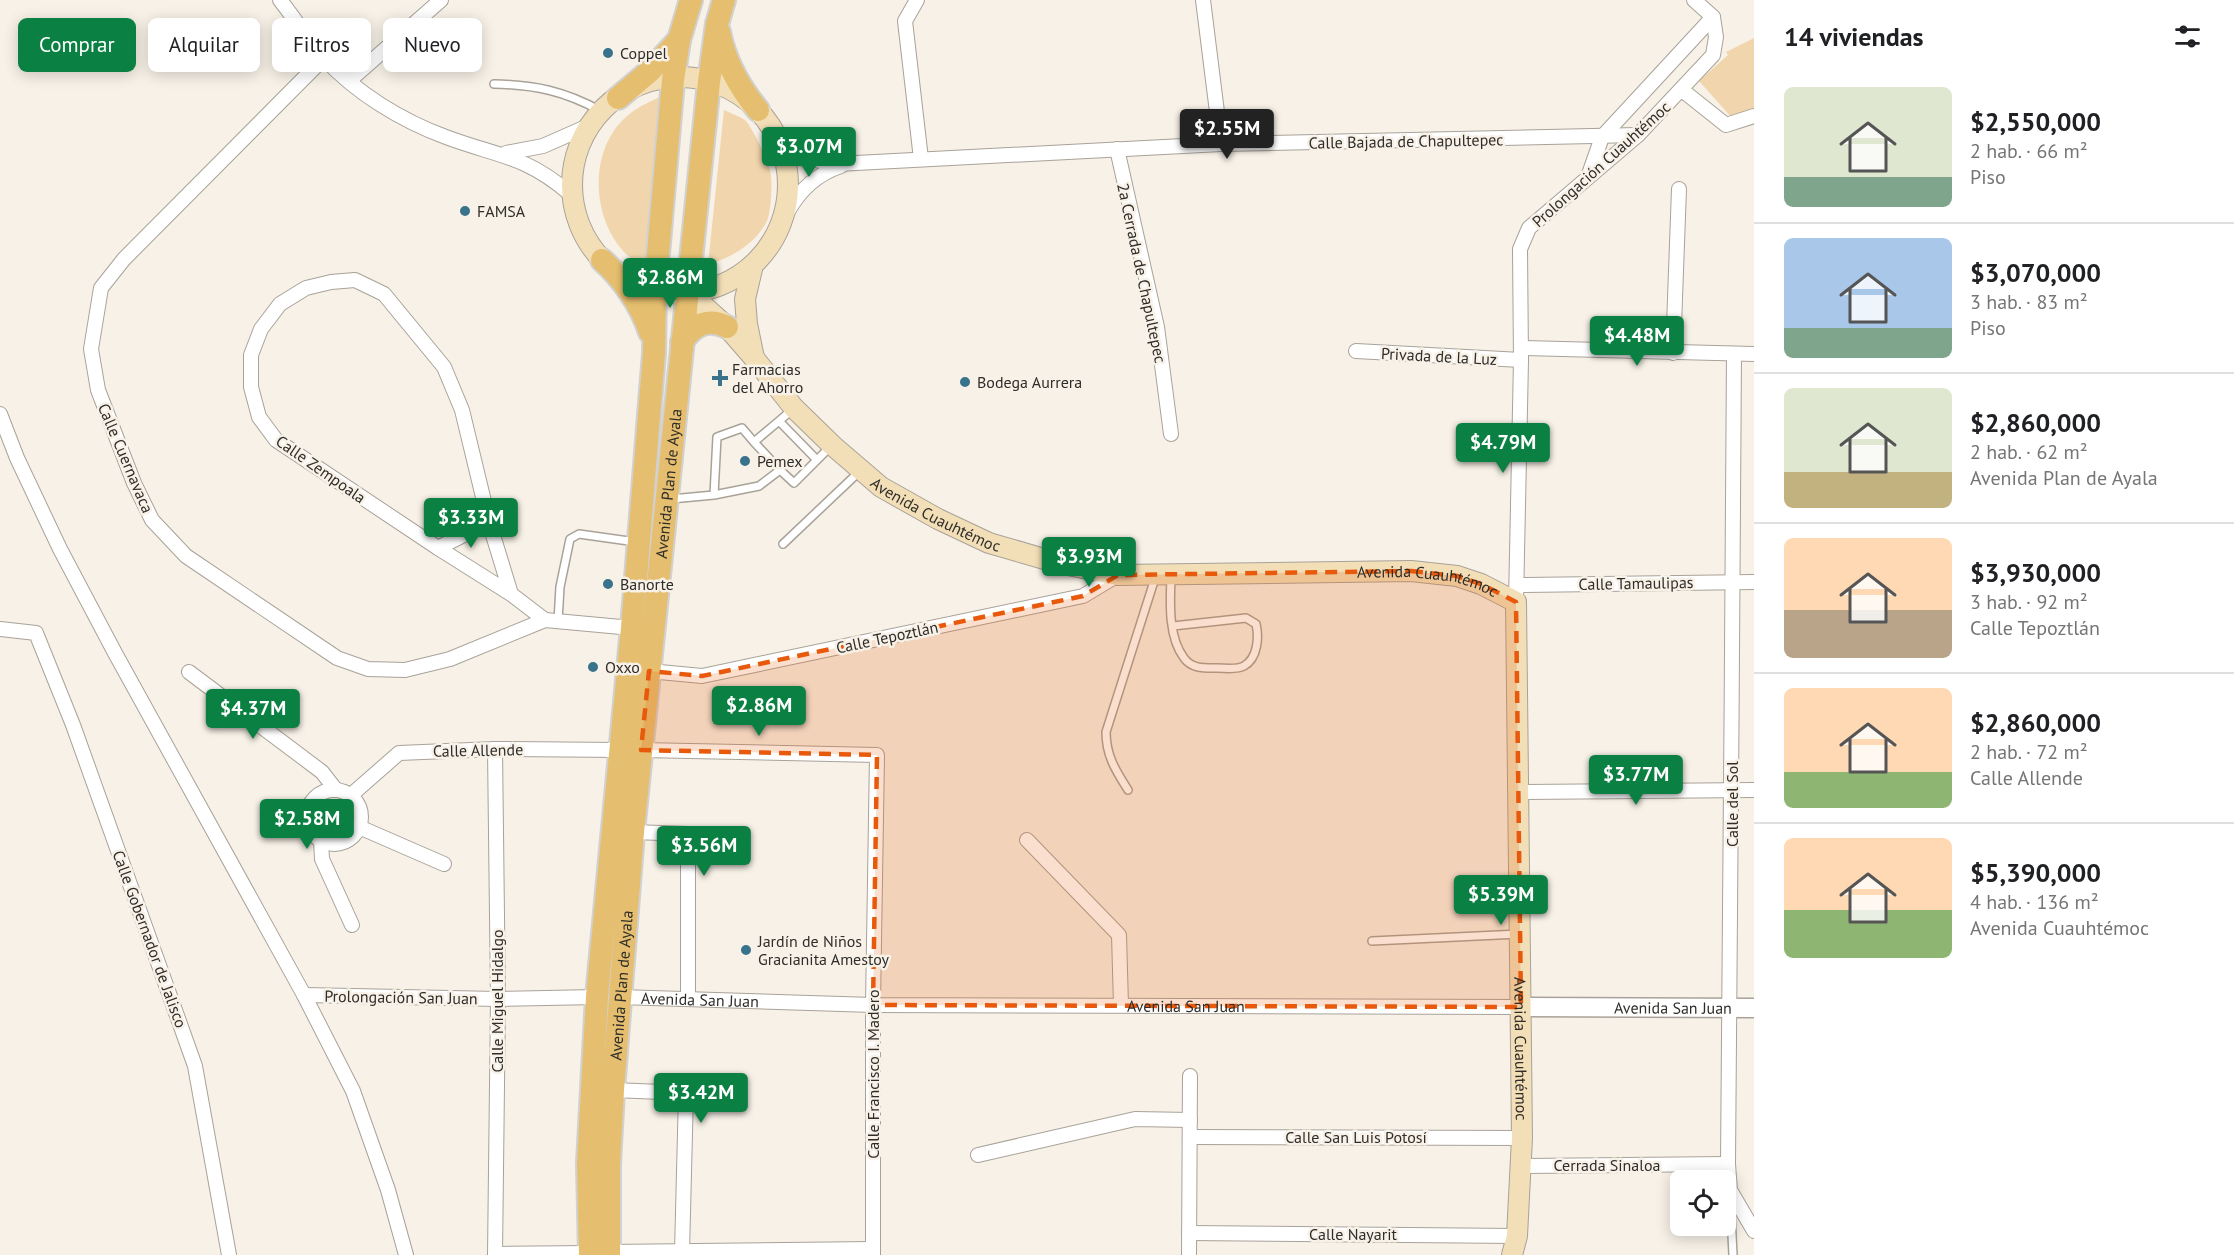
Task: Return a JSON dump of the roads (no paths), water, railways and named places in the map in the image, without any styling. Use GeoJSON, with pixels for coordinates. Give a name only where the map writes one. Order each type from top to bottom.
{"type":"FeatureCollection","features":[{"type":"Feature","properties":{"kind":"main road","name":"Avenida Plan de Ayala"},"geometry":{"type":"LineString","coordinates":[[599,1254],[609,1164],[613,1090],[608,997],[633,832],[632,628],[654,353],[655,289],[673,80],[679,40],[692,0]]}},
{"type":"Feature","properties":{"kind":"main road","name":"Avenida Plan de Ayala"},"geometry":{"type":"LineString","coordinates":[[599,1254],[588,1163],[608,997],[631,750],[650,671],[710,82],[717,24],[724,0]]}},
{"type":"Feature","properties":{"kind":"main road"},"geometry":{"type":"LineString","coordinates":[[717,24],[725,55],[732,70],[758,110]]}},
{"type":"Feature","properties":{"kind":"main road"},"geometry":{"type":"LineString","coordinates":[[654,353],[646,320],[639,304],[616,273],[585,241],[574,218],[569,193],[573,159],[586,128],[650,70],[679,40]]}},
{"type":"Feature","properties":{"kind":"main road"},"geometry":{"type":"LineString","coordinates":[[602,260],[626,278],[655,289],[687,291],[721,284],[753,265],[775,242],[787,213],[790,189],[790,165],[783,142],[773,124],[736,94],[710,82],[673,80],[645,85],[610,104]]}},
{"type":"Feature","properties":{"kind":"main road","name":"Avenida Cuauhtémoc"},"geometry":{"type":"LineString","coordinates":[[753,265],[746,299],[747,324],[754,358]]}},
{"type":"Feature","properties":{"kind":"main road","name":"Avenida Cuauhtémoc"},"geometry":{"type":"LineString","coordinates":[[687,291],[727,327],[754,358],[787,414],[832,445],[881,487],[938,519],[989,543],[1058,563],[1118,575],[1411,571],[1457,576],[1517,593],[1522,1166],[1517,1236],[1512,1255]]}},
{"type":"Feature","properties":{"kind":"main road"},"geometry":{"type":"LineString","coordinates":[[682,342],[693,328],[700,324],[710,322],[727,327]]}},
{"type":"Feature","properties":{"kind":"street"},"geometry":{"type":"LineString","coordinates":[[280,0],[294,18]]}},
{"type":"Feature","properties":{"kind":"street"},"geometry":{"type":"LineString","coordinates":[[349,81],[441,0]]}},
{"type":"Feature","properties":{"kind":"street"},"geometry":{"type":"LineString","coordinates":[[917,0],[905,21],[921,159]]}},
{"type":"Feature","properties":{"kind":"street"},"geometry":{"type":"LineString","coordinates":[[1203,0],[1221,144]]}},
{"type":"Feature","properties":{"kind":"street"},"geometry":{"type":"LineString","coordinates":[[1587,179],[1602,137],[1713,17],[1694,0]]}},
{"type":"Feature","properties":{"kind":"street","name":"Prolongación Cuauhtémoc"},"geometry":{"type":"LineString","coordinates":[[1517,593],[1521,354],[1520,249],[1529,228],[1638,135],[1713,55],[1716,37],[1713,17]]}},
{"type":"Feature","properties":{"kind":"street","name":"Calle Cuernavaca"},"geometry":{"type":"LineString","coordinates":[[310,72],[124,259],[101,288],[91,349],[98,390],[130,473],[152,520],[186,556],[337,658],[368,669],[405,670],[450,659],[552,621],[632,628]]}},
{"type":"Feature","properties":{"kind":"street"},"geometry":{"type":"LineString","coordinates":[[339,72],[398,116],[446,137],[502,154],[537,169],[569,193]]}},
{"type":"Feature","properties":{"kind":"street"},"geometry":{"type":"LineString","coordinates":[[1682,90],[1725,126],[1754,116]]}},
{"type":"Feature","properties":{"kind":"street"},"geometry":{"type":"LineString","coordinates":[[502,154],[543,146],[586,128]]}},
{"type":"Feature","properties":{"kind":"street","name":"Calle Bajada de Chapultepec"},"geometry":{"type":"LineString","coordinates":[[783,142],[810,159],[824,163],[851,163],[1221,144],[1638,135]]}},
{"type":"Feature","properties":{"kind":"street","name":"2a Cerrada de Chapultepec"},"geometry":{"type":"LineString","coordinates":[[1117,149],[1156,327],[1171,434]]}},
{"type":"Feature","properties":{"kind":"street","name":"Calle Bajada de Chapultepec"},"geometry":{"type":"LineString","coordinates":[[787,213],[802,191],[812,182],[837,167],[851,163]]}},
{"type":"Feature","properties":{"kind":"street"},"geometry":{"type":"LineString","coordinates":[[1673,352],[1679,189]]}},
{"type":"Feature","properties":{"kind":"street","name":"Calle Zempoala"},"geometry":{"type":"LineString","coordinates":[[511,594],[489,522],[462,410],[444,367],[384,294],[356,280],[331,282],[306,288],[280,304],[261,329],[251,355],[251,387],[259,417],[276,440],[552,621]]}},
{"type":"Feature","properties":{"kind":"street","name":"Privada de la Luz"},"geometry":{"type":"LineString","coordinates":[[1356,351],[1754,354]]}},
{"type":"Feature","properties":{"kind":"street","name":"Calle del Sol"},"geometry":{"type":"LineString","coordinates":[[1728,1170],[1733,789],[1731,582],[1734,354]]}},
{"type":"Feature","properties":{"kind":"street"},"geometry":{"type":"LineString","coordinates":[[0,414],[17,458],[70,569],[304,995],[353,1090],[388,1191],[406,1255]]}},
{"type":"Feature","properties":{"kind":"street"},"geometry":{"type":"LineString","coordinates":[[438,548],[489,522]]}},
{"type":"Feature","properties":{"kind":"street","name":"Calle Tepoztlán"},"geometry":{"type":"LineString","coordinates":[[650,671],[702,676],[1083,596],[1118,575]]}},
{"type":"Feature","properties":{"kind":"street","name":"Calle Tamaulipas"},"geometry":{"type":"LineString","coordinates":[[1517,593],[1754,582]]}},
{"type":"Feature","properties":{"kind":"street","name":"Calle Gobernador de Jalisco"},"geometry":{"type":"LineString","coordinates":[[0,629],[36,633],[73,725],[195,1066],[229,1255]]}},
{"type":"Feature","properties":{"kind":"street"},"geometry":{"type":"LineString","coordinates":[[189,672],[322,772],[336,790],[351,796],[358,805],[360,816],[358,827],[353,836],[343,842],[332,844],[321,841],[313,834],[308,825],[307,815],[316,796],[336,790]]}},
{"type":"Feature","properties":{"kind":"street","name":"Calle Allende"},"geometry":{"type":"LineString","coordinates":[[351,796],[399,753],[495,748],[877,755]]}},
{"type":"Feature","properties":{"kind":"street","name":"Calle Miguel Hidalgo"},"geometry":{"type":"LineString","coordinates":[[495,748],[498,999],[495,1255]]}},
{"type":"Feature","properties":{"kind":"street","name":"Calle Francisco I. Madero"},"geometry":{"type":"LineString","coordinates":[[873,1252],[873,1005],[877,755]]}},
{"type":"Feature","properties":{"kind":"street"},"geometry":{"type":"LineString","coordinates":[[1518,792],[1754,790]]}},
{"type":"Feature","properties":{"kind":"street"},"geometry":{"type":"LineString","coordinates":[[358,827],[444,864]]}},
{"type":"Feature","properties":{"kind":"street"},"geometry":{"type":"LineString","coordinates":[[633,832],[688,834],[688,999]]}},
{"type":"Feature","properties":{"kind":"street"},"geometry":{"type":"LineString","coordinates":[[1027,840],[1119,935],[1120,1005]]}},
{"type":"Feature","properties":{"kind":"street"},"geometry":{"type":"LineString","coordinates":[[321,841],[322,859],[352,925]]}},
{"type":"Feature","properties":{"kind":"street","name":"Prolongación San Juan"},"geometry":{"type":"LineString","coordinates":[[304,995],[498,999]]}},
{"type":"Feature","properties":{"kind":"street","name":"Avenida San Juan"},"geometry":{"type":"LineString","coordinates":[[498,999],[608,997],[873,1005],[1754,1008]]}},
{"type":"Feature","properties":{"kind":"street"},"geometry":{"type":"LineString","coordinates":[[1189,1255],[1190,1076]]}},
{"type":"Feature","properties":{"kind":"street"},"geometry":{"type":"LineString","coordinates":[[613,1090],[686,1093],[682,1252]]}},
{"type":"Feature","properties":{"kind":"street"},"geometry":{"type":"LineString","coordinates":[[978,1155],[1135,1119],[1190,1120]]}},
{"type":"Feature","properties":{"kind":"street","name":"Calle San Luis Potosí"},"geometry":{"type":"LineString","coordinates":[[1190,1137],[1522,1138]]}},
{"type":"Feature","properties":{"kind":"street","name":"Cerrada Sinaloa"},"geometry":{"type":"LineString","coordinates":[[1522,1166],[1728,1164]]}},
{"type":"Feature","properties":{"kind":"street"},"geometry":{"type":"LineString","coordinates":[[1736,1200],[1754,1231]]}},
{"type":"Feature","properties":{"kind":"street","name":"Calle Nayarit"},"geometry":{"type":"LineString","coordinates":[[1189,1233],[1517,1236]]}},
{"type":"Feature","properties":{"kind":"street"},"geometry":{"type":"LineString","coordinates":[[495,1255],[873,1252]]}},
{"type":"Feature","properties":{"kind":"lane"},"geometry":{"type":"LineString","coordinates":[[494,84],[525,85],[549,89],[576,98],[610,104]]}},
{"type":"Feature","properties":{"kind":"lane"},"geometry":{"type":"LineString","coordinates":[[754,442],[787,414],[817,460]]}},
{"type":"Feature","properties":{"kind":"lane"},"geometry":{"type":"LineString","coordinates":[[714,495],[717,437],[742,428],[794,483],[832,445]]}},
{"type":"Feature","properties":{"kind":"lane"},"geometry":{"type":"LineString","coordinates":[[666,500],[714,495],[759,486],[780,470]]}},
{"type":"Feature","properties":{"kind":"lane"},"geometry":{"type":"LineString","coordinates":[[783,544],[861,470]]}},
{"type":"Feature","properties":{"kind":"lane"},"geometry":{"type":"LineString","coordinates":[[552,621],[570,540],[579,534],[639,542]]}},
{"type":"Feature","properties":{"kind":"lane"},"geometry":{"type":"LineString","coordinates":[[1164,574],[1176,645],[1182,657],[1190,665],[1235,668],[1244,666],[1251,660],[1256,649],[1258,634],[1256,624],[1246,618],[1173,626]]}},
{"type":"Feature","properties":{"kind":"lane"},"geometry":{"type":"LineString","coordinates":[[1128,790],[1111,763],[1106,748],[1106,732],[1164,574]]}},
{"type":"Feature","properties":{"kind":"lane"},"geometry":{"type":"LineString","coordinates":[[1372,941],[1520,934]]}},
{"type":"Feature","properties":{"kind":"lane","name":"Calle del Sol"},"geometry":{"type":"LineString","coordinates":[[1731,1236],[1732,1255]]}},
{"type":"Feature","properties":{"kind":"place","name":"Coppel"},"geometry":{"type":"Point","coordinates":[608,53]}},
{"type":"Feature","properties":{"kind":"place","name":"FAMSA"},"geometry":{"type":"Point","coordinates":[465,211]}},
{"type":"Feature","properties":{"kind":"place","name":"Farmacias del Ahorro"},"geometry":{"type":"Point","coordinates":[720,378]}},
{"type":"Feature","properties":{"kind":"place","name":"Bodega Aurrera"},"geometry":{"type":"Point","coordinates":[965,382]}},
{"type":"Feature","properties":{"kind":"place","name":"Pemex"},"geometry":{"type":"Point","coordinates":[745,461]}},
{"type":"Feature","properties":{"kind":"place","name":"Banorte"},"geometry":{"type":"Point","coordinates":[608,584]}},
{"type":"Feature","properties":{"kind":"place","name":"Oxxo"},"geometry":{"type":"Point","coordinates":[593,667]}},
{"type":"Feature","properties":{"kind":"place","name":"Jardín de Niños Gracianita Amestoy"},"geometry":{"type":"Point","coordinates":[746,950]}}]}
